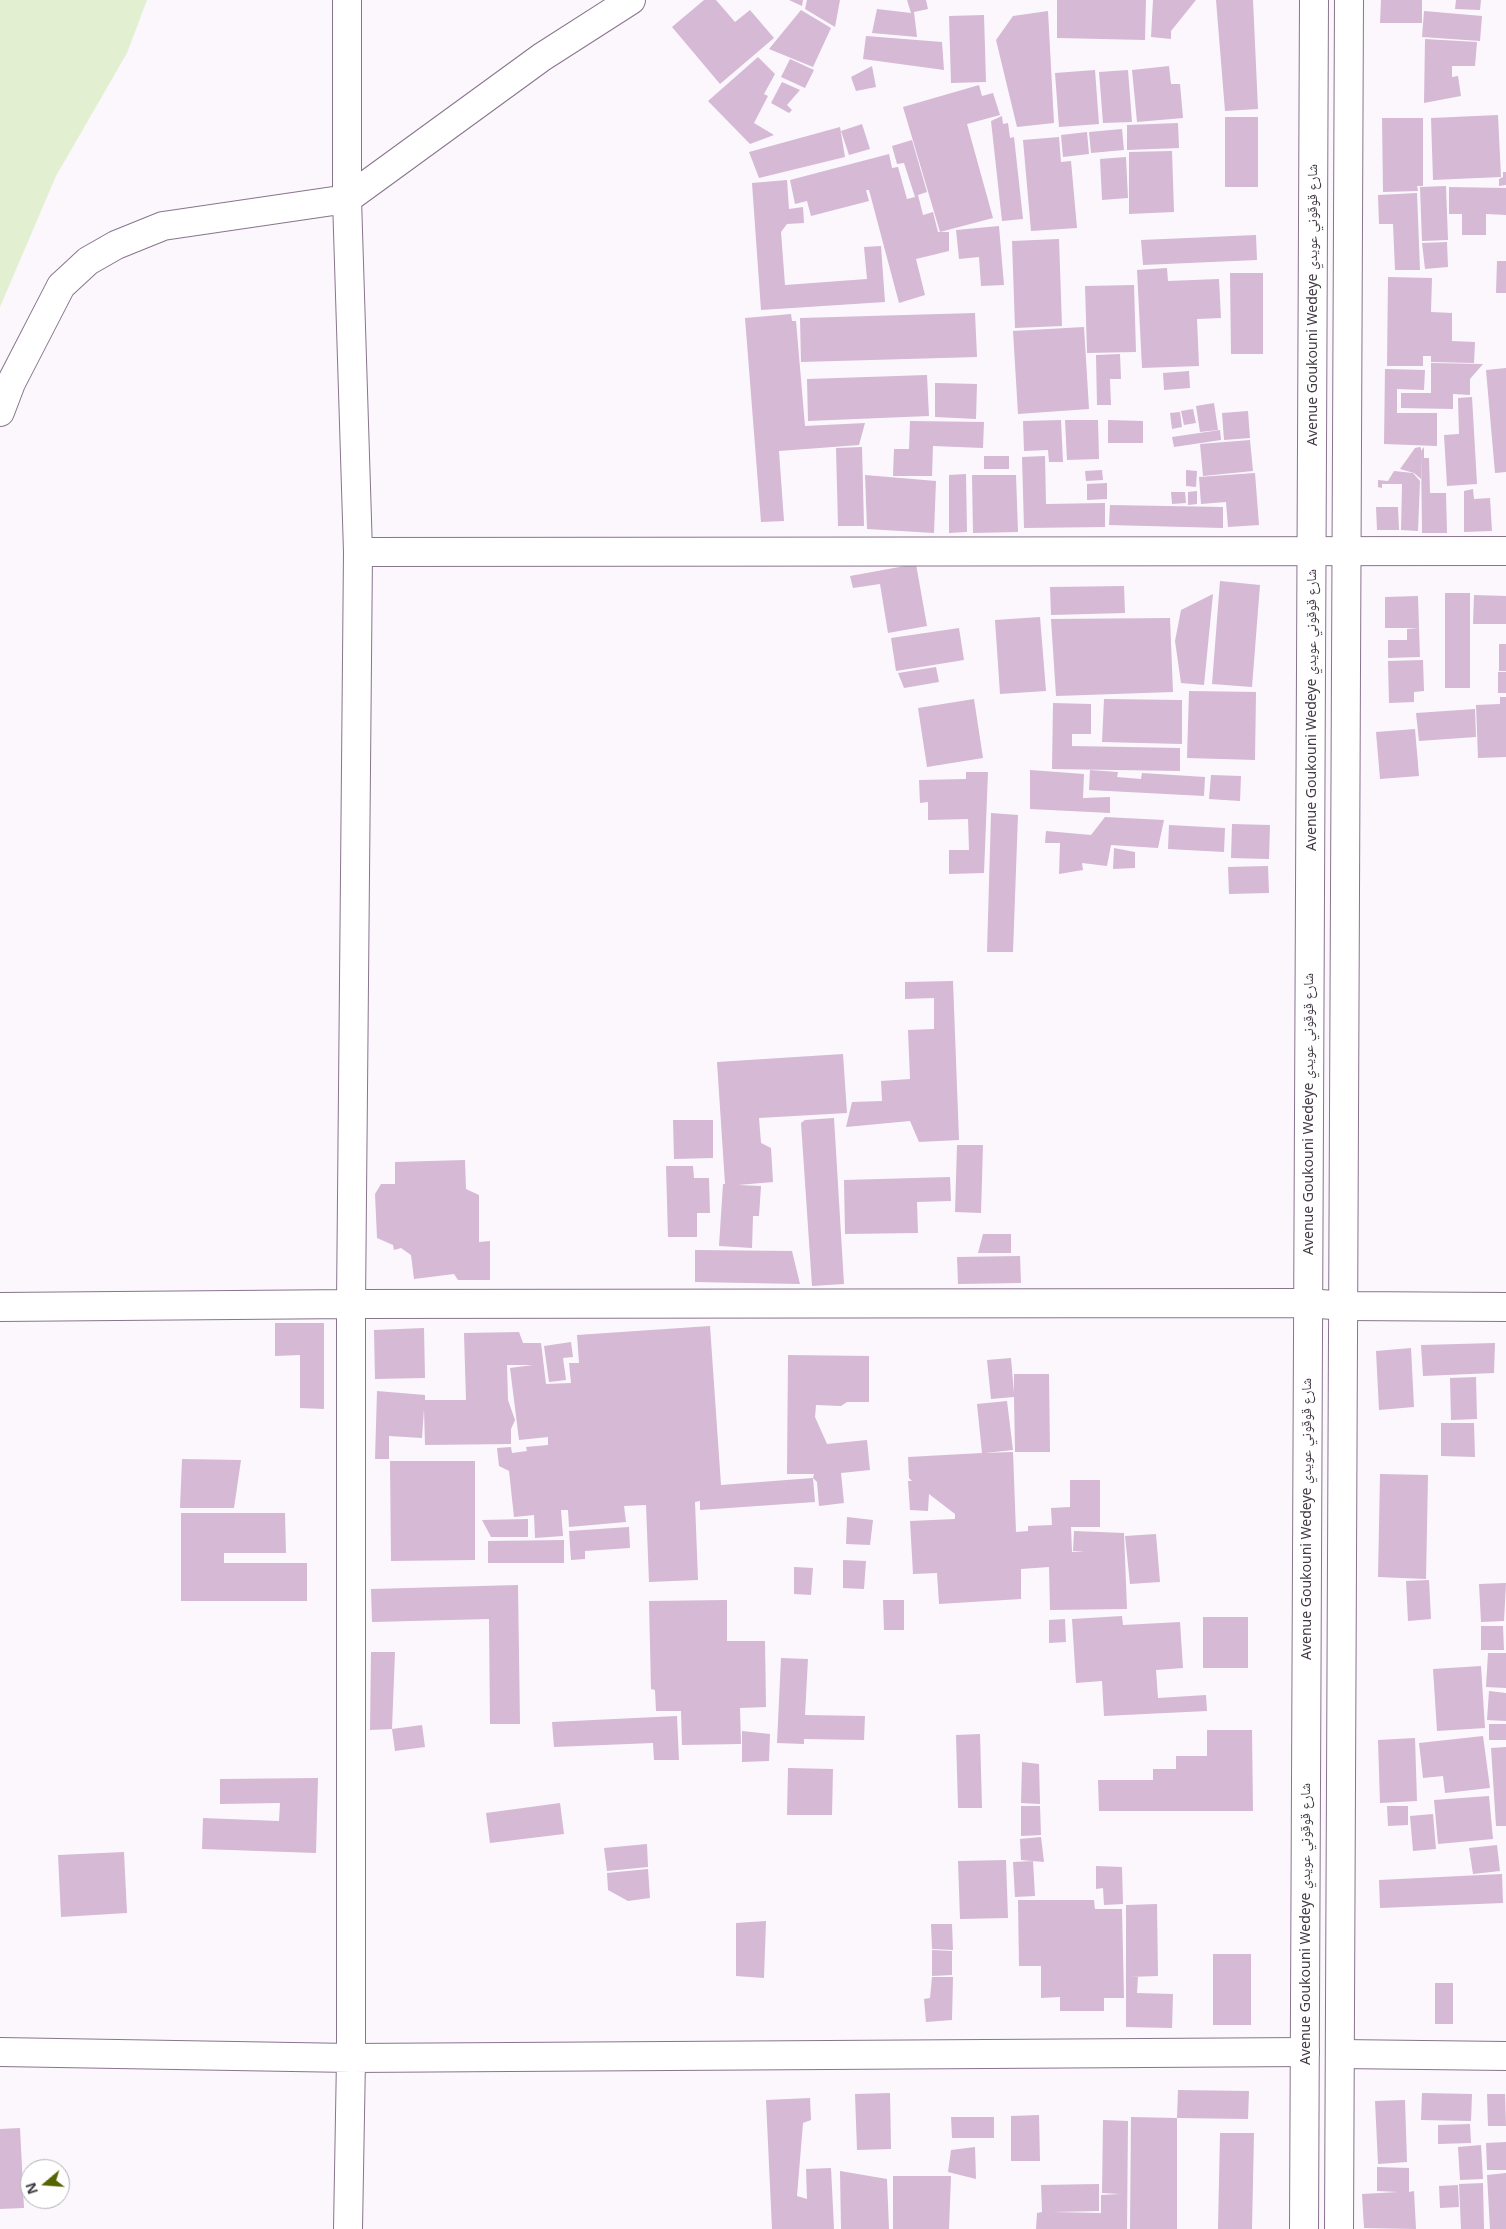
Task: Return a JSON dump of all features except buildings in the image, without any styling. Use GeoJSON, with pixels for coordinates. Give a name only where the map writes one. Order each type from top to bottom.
{"type":"FeatureCollection","features":[{"type":"Feature","properties":{"kind":"street"},"geometry":{"type":"LineString","coordinates":[[346,0],[347,199],[358,552],[351,1304],[351,2058],[348,2229]]}},
{"type":"Feature","properties":{"kind":"street"},"geometry":{"type":"LineString","coordinates":[[0,412],[11,383],[61,286],[88,261],[116,245],[163,226],[347,199],[542,57],[631,0]]}},
{"type":"Feature","properties":{"kind":"street","name":"Avenue Goukouni Wedeye شارع قوقوني عويدي"},"geometry":{"type":"LineString","coordinates":[[1304,2229],[1314,0]]}},
{"type":"Feature","properties":{"kind":"street"},"geometry":{"type":"LineString","coordinates":[[1340,2229],[1349,0]]}},
{"type":"Feature","properties":{"kind":"street"},"geometry":{"type":"LineString","coordinates":[[358,552],[1506,551]]}},
{"type":"Feature","properties":{"kind":"street"},"geometry":{"type":"LineString","coordinates":[[0,1307],[351,1304],[1308,1303],[1345,1306],[1506,1307]]}},
{"type":"Feature","properties":{"kind":"street"},"geometry":{"type":"LineString","coordinates":[[0,2052],[351,2058],[1305,2052]]}},
{"type":"Feature","properties":{"kind":"street"},"geometry":{"type":"LineString","coordinates":[[1340,2054],[1506,2056]]}},
{"type":"Feature","properties":{"kind":"green space"},"geometry":{"type":"Polygon","coordinates":[[[0,0],[147,0],[127,53],[56,176],[0,307],[0,0]]]}}]}
